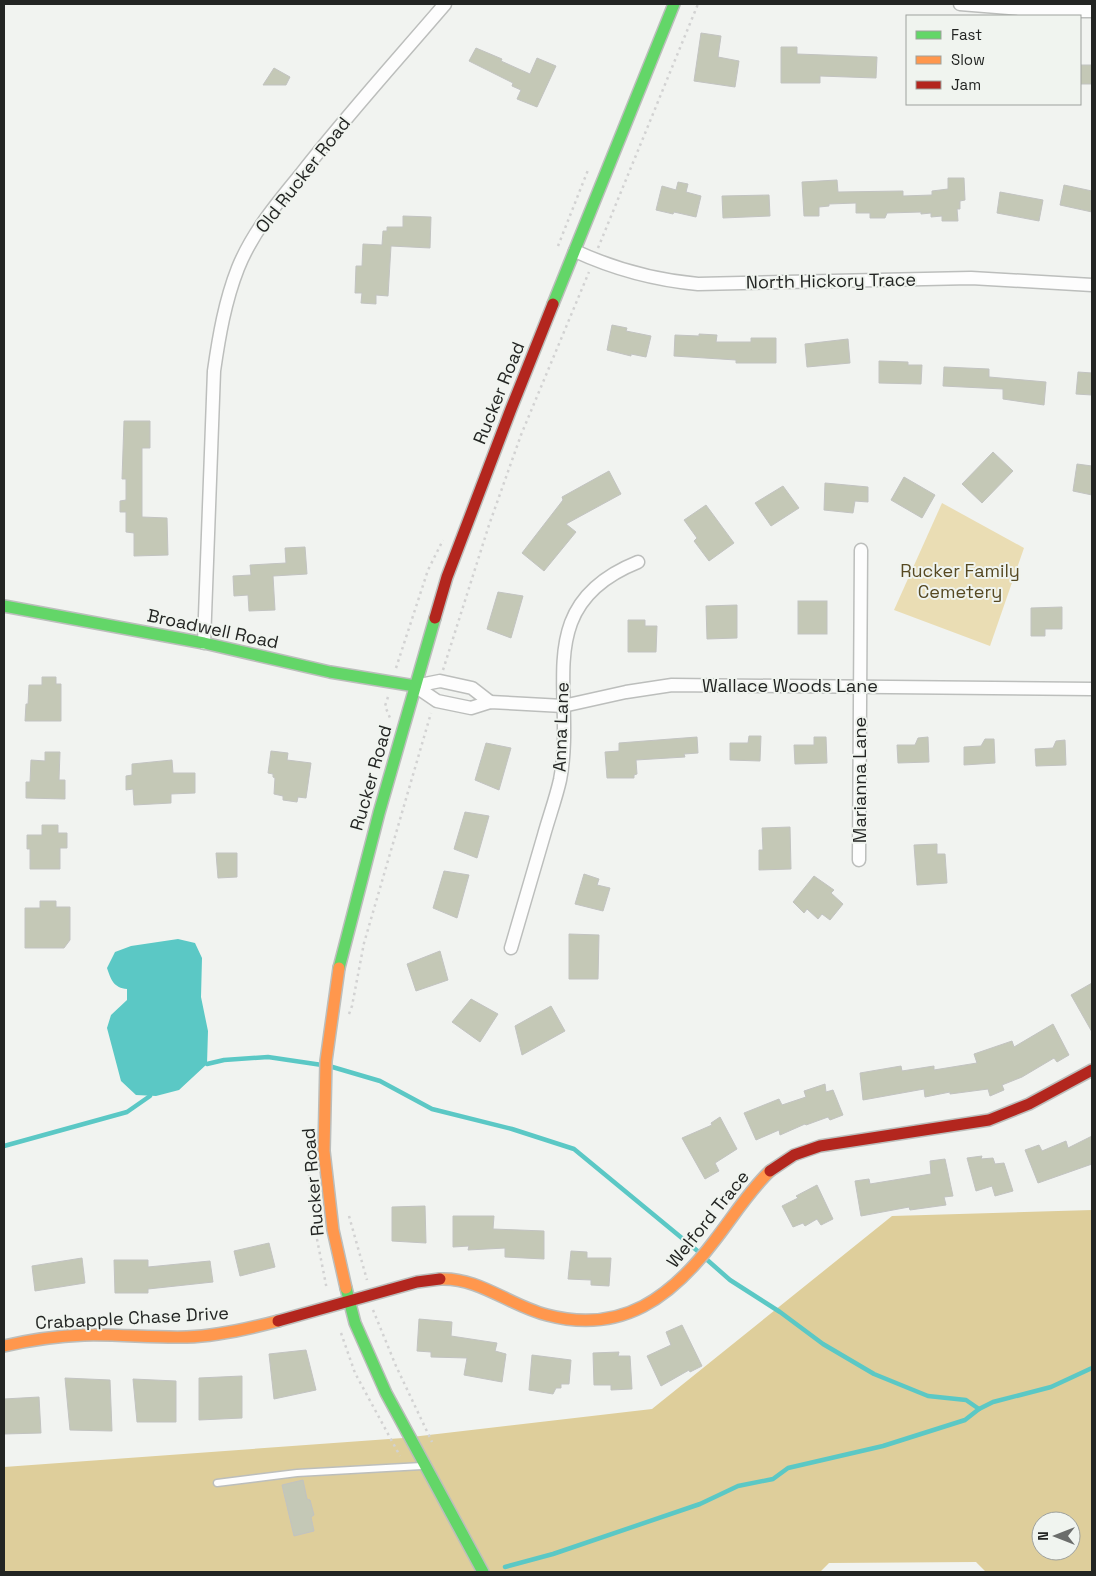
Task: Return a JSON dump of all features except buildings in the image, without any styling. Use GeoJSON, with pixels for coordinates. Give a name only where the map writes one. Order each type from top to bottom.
{"type":"FeatureCollection","features":[{"type":"Feature","properties":{"kind":"main road","name":"Rucker Road"},"geometry":{"type":"LineString","coordinates":[[483,1572],[373,1366],[355,1323],[333,1230],[324,1151],[326,1061],[329,1034],[337,975],[348,929],[447,576],[511,409],[674,4]]}},
{"type":"Feature","properties":{"kind":"main road","name":"Broadwell Road"},"geometry":{"type":"LineString","coordinates":[[4,606],[204,643],[330,672],[415,686]]}},
{"type":"Feature","properties":{"kind":"main road","name":"Welford Trace"},"geometry":{"type":"LineString","coordinates":[[349,1301],[417,1282],[438,1279],[460,1280],[551,1317],[580,1321],[616,1318],[657,1300],[674,1288],[690,1272],[766,1175],[802,1151],[823,1144],[858,1141],[989,1120],[1010,1114],[1043,1098],[1092,1070]]}},
{"type":"Feature","properties":{"kind":"main road","name":"Crabapple Chase Drive"},"geometry":{"type":"LineString","coordinates":[[4,1346],[30,1340],[83,1335],[169,1338],[216,1335],[245,1330],[349,1301]]}},
{"type":"Feature","properties":{"kind":"street","name":"Old Rucker Road"},"geometry":{"type":"LineString","coordinates":[[204,643],[214,371],[228,297],[239,267],[252,241],[282,197],[322,146],[445,4]]}},
{"type":"Feature","properties":{"kind":"street"},"geometry":{"type":"LineString","coordinates":[[960,4],[1045,11],[1092,11]]}},
{"type":"Feature","properties":{"kind":"street","name":"North Hickory Trace"},"geometry":{"type":"LineString","coordinates":[[575,250],[594,259],[637,273],[667,281],[698,284],[971,278],[1092,286]]}},
{"type":"Feature","properties":{"kind":"street","name":"Marianna Lane"},"geometry":{"type":"LineString","coordinates":[[859,860],[860,550]]}},
{"type":"Feature","properties":{"kind":"street","name":"Anna Lane"},"geometry":{"type":"LineString","coordinates":[[512,948],[560,780],[563,751],[563,651],[567,633],[574,616],[586,597],[602,581],[621,569],[638,562]]}},
{"type":"Feature","properties":{"kind":"street"},"geometry":{"type":"LineString","coordinates":[[415,686],[440,681],[472,688],[490,702]]}},
{"type":"Feature","properties":{"kind":"street","name":"Wallace Woods Lane"},"geometry":{"type":"LineString","coordinates":[[415,686],[435,700],[471,708],[490,702],[563,706],[626,692],[672,686],[1092,689]]}},
{"type":"Feature","properties":{"kind":"lane"},"geometry":{"type":"LineString","coordinates":[[218,1483],[298,1473],[426,1466]]}},
{"type":"Feature","properties":{"kind":"path"},"geometry":{"type":"LineString","coordinates":[[440,681],[489,525],[521,435],[698,4]]}},
{"type":"Feature","properties":{"kind":"path"},"geometry":{"type":"LineString","coordinates":[[556,250],[589,168]]}},
{"type":"Feature","properties":{"kind":"path"},"geometry":{"type":"LineString","coordinates":[[390,718],[385,706],[428,570],[445,536]]}},
{"type":"Feature","properties":{"kind":"path"},"geometry":{"type":"LineString","coordinates":[[349,1014],[364,943],[435,700]]}},
{"type":"Feature","properties":{"kind":"path"},"geometry":{"type":"LineString","coordinates":[[309,1170],[313,1216],[332,1306]]}},
{"type":"Feature","properties":{"kind":"path"},"geometry":{"type":"LineString","coordinates":[[347,1210],[374,1314],[396,1366],[436,1450]]}},
{"type":"Feature","properties":{"kind":"path"},"geometry":{"type":"LineString","coordinates":[[340,1331],[355,1373],[395,1449],[407,1467]]}},
{"type":"Feature","properties":{"kind":"green space","name":"Rucker Family Cemetery"},"geometry":{"type":"Polygon","coordinates":[[[942,503],[1024,548],[990,646],[894,610],[942,503]]]}},
{"type":"Feature","properties":{"kind":"shaded area"},"geometry":{"type":"Polygon","coordinates":[[[1092,1210],[1092,1572],[986,1572],[976,1562],[829,1563],[820,1572],[4,1572],[4,1467],[403,1438],[652,1409],[892,1216],[1092,1210]]]}},
{"type":"Feature","properties":{"kind":"water"},"geometry":{"type":"Polygon","coordinates":[[[178,939],[195,943],[202,958],[201,997],[208,1031],[207,1064],[179,1090],[156,1096],[136,1095],[121,1081],[107,1028],[111,1015],[127,1000],[127,989],[119,987],[114,983],[107,968],[115,952],[131,946],[178,939]]]}},
{"type":"Feature","properties":{"kind":"waterway"},"geometry":{"type":"LineString","coordinates":[[207,1064],[224,1060],[268,1057],[322,1065]]}},
{"type":"Feature","properties":{"kind":"waterway"},"geometry":{"type":"LineString","coordinates":[[329,1066],[380,1081],[432,1109],[512,1129],[574,1149],[700,1253]]}},
{"type":"Feature","properties":{"kind":"waterway"},"geometry":{"type":"LineString","coordinates":[[4,1146],[127,1112],[150,1096]]}},
{"type":"Feature","properties":{"kind":"waterway"},"geometry":{"type":"LineString","coordinates":[[705,1258],[730,1280],[780,1312],[823,1344],[874,1374],[928,1396],[966,1400],[979,1409]]}},
{"type":"Feature","properties":{"kind":"waterway"},"geometry":{"type":"LineString","coordinates":[[505,1567],[553,1554],[700,1504],[738,1486],[773,1479],[788,1468],[883,1446],[965,1420],[979,1409],[993,1402],[1051,1387],[1092,1368]]}},
{"type":"Feature","properties":{"kind":"traffic: fast"},"geometry":{"type":"LineString","coordinates":[[553,304],[674,4]]}},
{"type":"Feature","properties":{"kind":"traffic: fast"},"geometry":{"type":"LineString","coordinates":[[4,606],[204,643],[330,672],[415,686]]}},
{"type":"Feature","properties":{"kind":"traffic: fast"},"geometry":{"type":"LineString","coordinates":[[339,968],[379,813],[435,618]]}},
{"type":"Feature","properties":{"kind":"traffic: fast"},"geometry":{"type":"LineString","coordinates":[[346,1288],[355,1323],[386,1393],[483,1572]]}},
{"type":"Feature","properties":{"kind":"traffic: slow"},"geometry":{"type":"LineString","coordinates":[[339,968],[326,1061],[324,1151],[333,1230],[346,1288]]}},
{"type":"Feature","properties":{"kind":"traffic: slow"},"geometry":{"type":"LineString","coordinates":[[440,1279],[454,1280],[481,1287],[533,1311],[547,1315],[574,1320],[599,1320],[622,1315],[643,1306],[663,1294],[681,1279],[699,1260],[748,1196],[770,1171]]}},
{"type":"Feature","properties":{"kind":"traffic: slow"},"geometry":{"type":"LineString","coordinates":[[4,1346],[64,1336],[174,1337],[210,1335],[233,1332],[278,1321]]}},
{"type":"Feature","properties":{"kind":"traffic: jam"},"geometry":{"type":"LineString","coordinates":[[435,618],[447,577],[553,304]]}},
{"type":"Feature","properties":{"kind":"traffic: jam"},"geometry":{"type":"LineString","coordinates":[[770,1171],[794,1155],[820,1146],[989,1120],[1029,1104],[1092,1070]]}},
{"type":"Feature","properties":{"kind":"traffic: jam"},"geometry":{"type":"LineString","coordinates":[[278,1321],[417,1282],[440,1279]]}}]}
